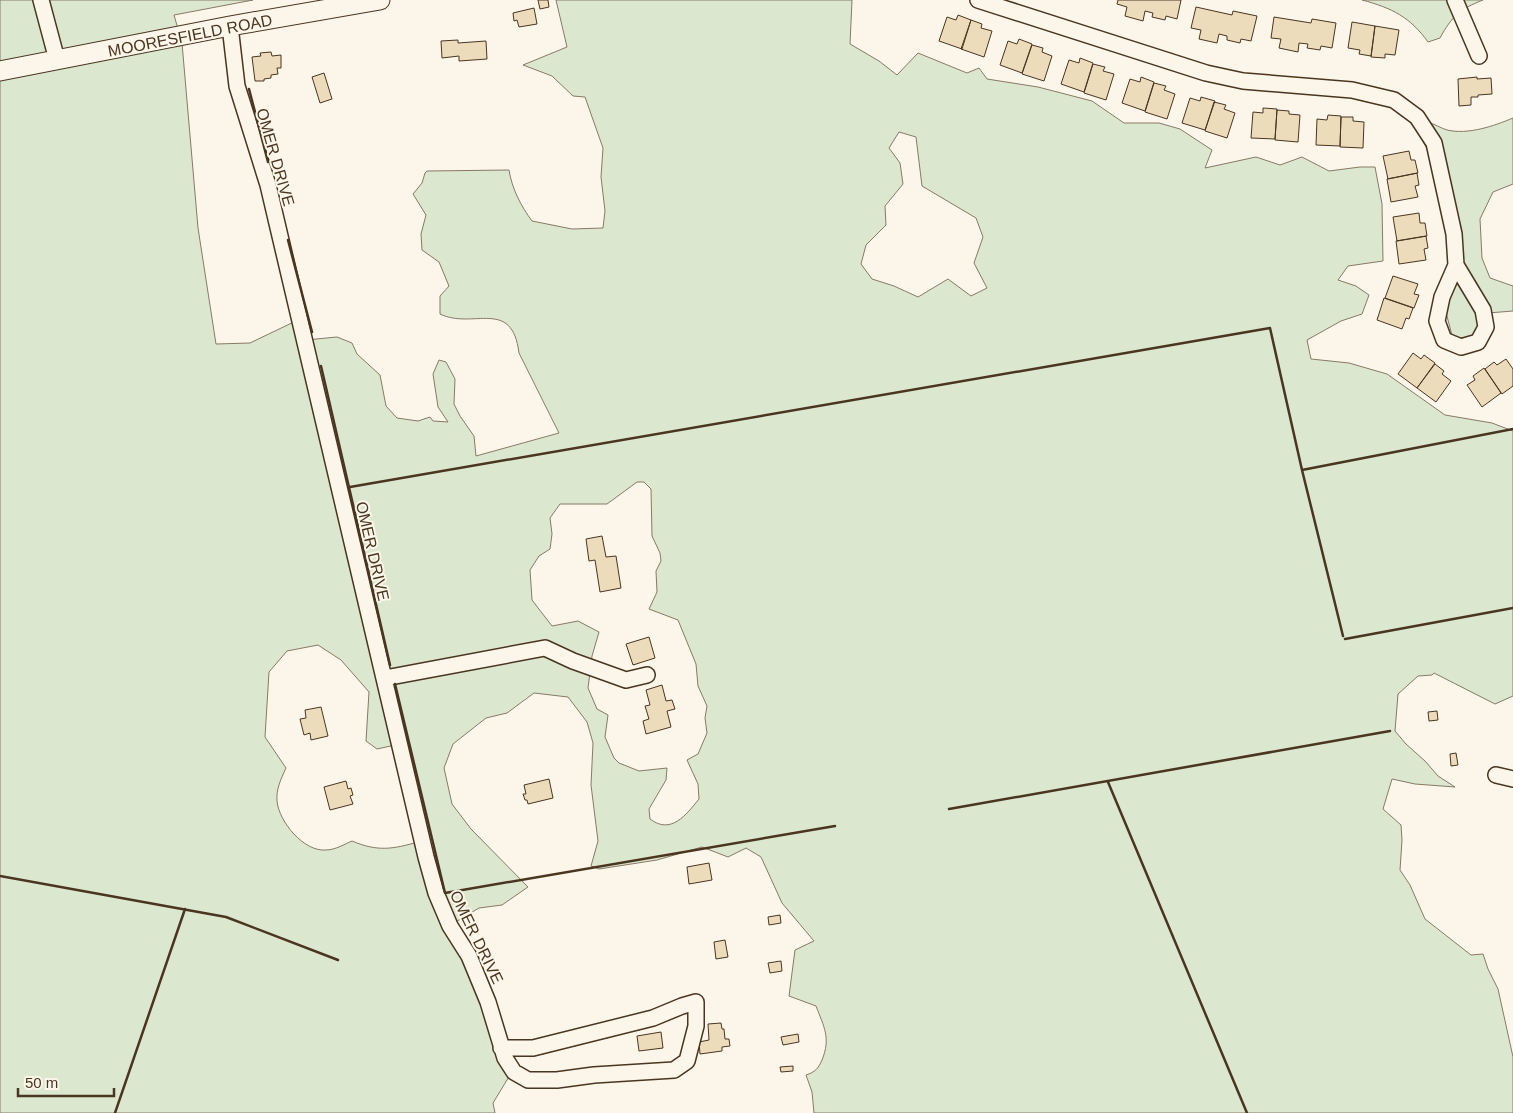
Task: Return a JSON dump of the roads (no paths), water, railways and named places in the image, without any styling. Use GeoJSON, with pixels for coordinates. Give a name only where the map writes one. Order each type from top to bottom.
{"type":"FeatureCollection","features":[{"type":"Feature","properties":{"kind":"main road","name":"MOORESFIELD ROAD"},"geometry":{"type":"LineString","coordinates":[[0,70],[230,26],[380,0]]}},
{"type":"Feature","properties":{"kind":"street"},"geometry":{"type":"LineString","coordinates":[[41,0],[56,60]]}},
{"type":"Feature","properties":{"kind":"street"},"geometry":{"type":"LineString","coordinates":[[978,0],[1206,73],[1243,82],[1352,90],[1394,100],[1417,118],[1434,143],[1454,234],[1456,265],[1483,310],[1486,327],[1478,342],[1461,347],[1444,340],[1437,320],[1442,297],[1456,265]]}},
{"type":"Feature","properties":{"kind":"street"},"geometry":{"type":"LineString","coordinates":[[1455,0],[1479,56]]}},
{"type":"Feature","properties":{"kind":"street","name":"OMER DRIVE"},"geometry":{"type":"LineString","coordinates":[[230,26],[237,86],[268,185],[436,893],[450,926],[469,956],[488,1002],[501,1048],[505,1058],[514,1072],[528,1080],[557,1080],[594,1075],[674,1070],[688,1061],[696,1026],[696,1002],[653,1018],[533,1048],[501,1048]]}},
{"type":"Feature","properties":{"kind":"street"},"geometry":{"type":"LineString","coordinates":[[385,678],[545,648],[573,661],[626,680],[647,675]]}},
{"type":"Feature","properties":{"kind":"street"},"geometry":{"type":"LineString","coordinates":[[1496,776],[1513,779]]}}]}
